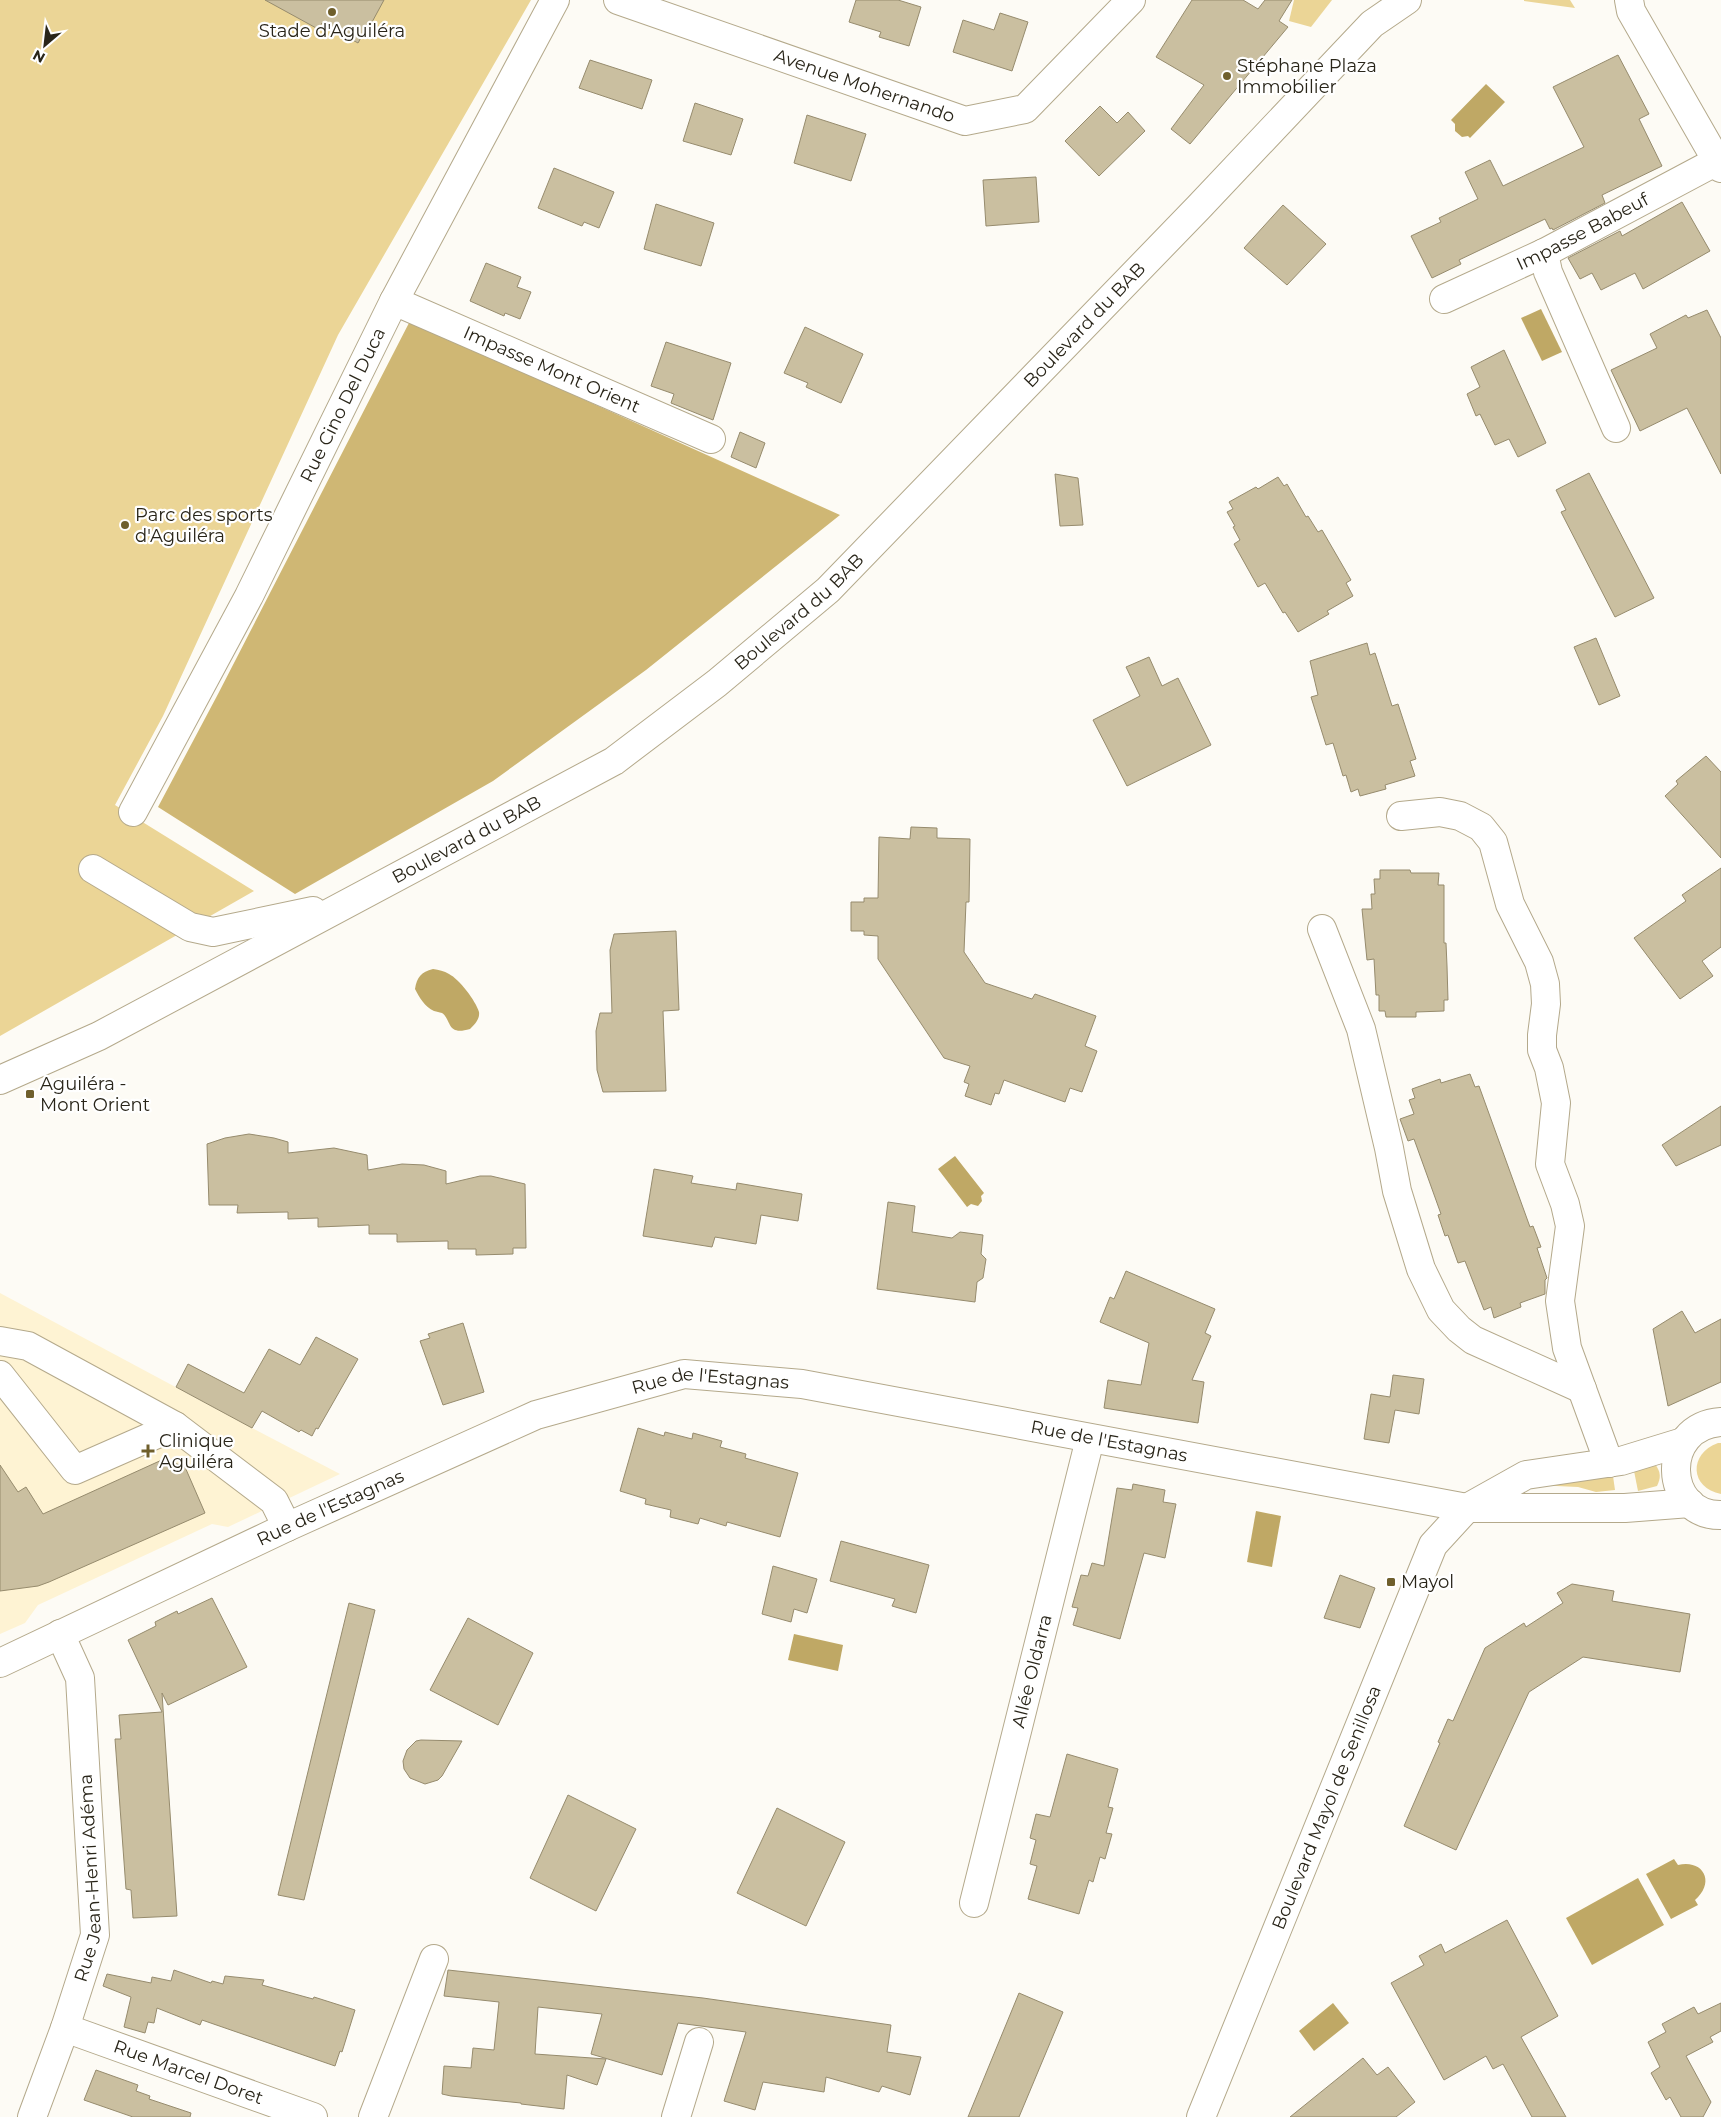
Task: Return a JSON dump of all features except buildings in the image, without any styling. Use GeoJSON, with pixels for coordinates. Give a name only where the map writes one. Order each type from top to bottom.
{"type":"FeatureCollection","features":[{"type":"Feature","properties":{"kind":"street","name":"Rue Cino Del Duca"},"geometry":{"type":"LineString","coordinates":[[133,812],[249,596],[394,301],[555,0]]}},
{"type":"Feature","properties":{"kind":"street","name":"Avenue Mohernando"},"geometry":{"type":"LineString","coordinates":[[618,0],[965,122],[1025,109],[1131,0]]}},
{"type":"Feature","properties":{"kind":"street","name":"Boulevard du BAB"},"geometry":{"type":"LineString","coordinates":[[0,1080],[99,1036],[614,761],[717,683],[828,590],[1198,208],[1376,12],[1407,0]]}},
{"type":"Feature","properties":{"kind":"street"},"geometry":{"type":"LineString","coordinates":[[1626,3],[1719,164]]}},
{"type":"Feature","properties":{"kind":"street","name":"Impasse Babeuf"},"geometry":{"type":"LineString","coordinates":[[1444,299],[1544,253],[1719,164]]}},
{"type":"Feature","properties":{"kind":"street"},"geometry":{"type":"LineString","coordinates":[[1544,253],[1548,272],[1616,428]]}},
{"type":"Feature","properties":{"kind":"street","name":"Impasse Mont Orient"},"geometry":{"type":"LineString","coordinates":[[394,301],[711,439]]}},
{"type":"Feature","properties":{"kind":"street"},"geometry":{"type":"LineString","coordinates":[[1401,816],[1440,812],[1460,816],[1481,827],[1493,842],[1510,904],[1539,962],[1545,984],[1546,1004],[1542,1050],[1549,1068],[1556,1103],[1550,1164],[1565,1204],[1570,1226],[1560,1301],[1567,1348],[1609,1463]]}},
{"type":"Feature","properties":{"kind":"street"},"geometry":{"type":"LineString","coordinates":[[93,869],[190,927],[212,932],[316,910],[375,888]]}},
{"type":"Feature","properties":{"kind":"street"},"geometry":{"type":"LineString","coordinates":[[1322,929],[1361,1029],[1389,1148],[1397,1191],[1411,1242],[1440,1310],[1459,1330],[1473,1340],[1582,1389]]}},
{"type":"Feature","properties":{"kind":"street","name":"Boulevard du BAB"},"geometry":{"type":"LineString","coordinates":[[0,1100],[99,1036]]}},
{"type":"Feature","properties":{"kind":"street"},"geometry":{"type":"LineString","coordinates":[[0,1341],[28,1346],[176,1426],[274,1501],[287,1527]]}},
{"type":"Feature","properties":{"kind":"street","name":"Rue de l'Estagnas"},"geometry":{"type":"LineString","coordinates":[[5,1655],[60,1634],[287,1527],[536,1415],[684,1374],[802,1384],[1467,1508]]}},
{"type":"Feature","properties":{"kind":"street"},"geometry":{"type":"LineString","coordinates":[[0,1375],[75,1470],[176,1426]]}},
{"type":"Feature","properties":{"kind":"street"},"geometry":{"type":"LineString","coordinates":[[1721,1422],[1705,1424],[1693,1432],[1683,1442],[1677,1454],[1675,1467],[1676,1480],[1682,1493],[1690,1503],[1702,1511],[1721,1515]]}},
{"type":"Feature","properties":{"kind":"street","name":"Allée Oldarra"},"geometry":{"type":"LineString","coordinates":[[974,1903],[1090,1439]]}},
{"type":"Feature","properties":{"kind":"street","name":"Boulevard Mayol de Senillosa"},"geometry":{"type":"LineString","coordinates":[[1201,2117],[1434,1545],[1467,1508],[1526,1475],[1609,1463],[1683,1442]]}},
{"type":"Feature","properties":{"kind":"street"},"geometry":{"type":"LineString","coordinates":[[1467,1508],[1625,1508],[1690,1503]]}},
{"type":"Feature","properties":{"kind":"street","name":"Rue Jean-Henri Adéma"},"geometry":{"type":"LineString","coordinates":[[32,2117],[65,2028],[95,1935],[80,1678],[60,1634]]}},
{"type":"Feature","properties":{"kind":"street"},"geometry":{"type":"LineString","coordinates":[[373,2117],[434,1959]]}},
{"type":"Feature","properties":{"kind":"street","name":"Rue Marcel Doret"},"geometry":{"type":"LineString","coordinates":[[65,2028],[313,2117]]}},
{"type":"Feature","properties":{"kind":"street"},"geometry":{"type":"LineString","coordinates":[[676,2117],[699,2042]]}},
{"type":"Feature","properties":{"kind":"shaded area","name":"Parc des sports d'Aguiléra"},"geometry":{"type":"Polygon","coordinates":[[[0,0],[531,0],[338,335],[163,716],[115,805],[254,891],[0,1036],[0,0]]]}},
{"type":"Feature","properties":{"kind":"shaded area"},"geometry":{"type":"Polygon","coordinates":[[[1294,0],[1332,0],[1311,27],[1289,21],[1294,0]]]}},
{"type":"Feature","properties":{"kind":"shaded area"},"geometry":{"type":"Polygon","coordinates":[[[1570,0],[1575,8],[1524,1],[1570,0]]]}},
{"type":"Feature","properties":{"kind":"shaded area"},"geometry":{"type":"Polygon","coordinates":[[[1486,84],[1505,102],[1470,138],[1468,136],[1462,137],[1455,131],[1455,124],[1451,120],[1486,84]]]}},
{"type":"Feature","properties":{"kind":"shaded area"},"geometry":{"type":"Polygon","coordinates":[[[1541,309],[1562,352],[1542,361],[1521,318],[1541,309]]]}},
{"type":"Feature","properties":{"kind":"shaded area"},"geometry":{"type":"Polygon","coordinates":[[[410,321],[840,515],[646,670],[493,781],[295,894],[158,807],[410,321]]]}},
{"type":"Feature","properties":{"kind":"shaded area"},"geometry":{"type":"Polygon","coordinates":[[[433,969],[443,971],[453,977],[471,996],[479,1012],[479,1017],[470,1029],[462,1031],[453,1029],[442,1013],[431,1009],[418,995],[415,989],[418,978],[423,973],[433,969]]]}},
{"type":"Feature","properties":{"kind":"shaded area"},"geometry":{"type":"Polygon","coordinates":[[[955,1156],[984,1193],[981,1196],[982,1201],[978,1206],[971,1204],[967,1207],[938,1169],[955,1156]]]}},
{"type":"Feature","properties":{"kind":"shaded area","name":"Clinique Aguiléra"},"geometry":{"type":"Polygon","coordinates":[[[0,1293],[340,1474],[228,1527],[212,1524],[38,1605],[25,1623],[0,1634],[0,1293]]]}},
{"type":"Feature","properties":{"kind":"shaded area"},"geometry":{"type":"Polygon","coordinates":[[[1721,1443],[1721,1494],[1711,1491],[1703,1485],[1697,1470],[1701,1455],[1708,1448],[1721,1443]]]}},
{"type":"Feature","properties":{"kind":"shaded area"},"geometry":{"type":"Polygon","coordinates":[[[1655,1464],[1660,1475],[1657,1486],[1638,1491],[1633,1466],[1655,1464]]]}},
{"type":"Feature","properties":{"kind":"shaded area"},"geometry":{"type":"Polygon","coordinates":[[[1612,1469],[1615,1490],[1596,1492],[1578,1487],[1535,1485],[1612,1469]]]}},
{"type":"Feature","properties":{"kind":"shaded area"},"geometry":{"type":"Polygon","coordinates":[[[1256,1511],[1281,1516],[1272,1567],[1247,1562],[1256,1511]]]}},
{"type":"Feature","properties":{"kind":"shaded area"},"geometry":{"type":"Polygon","coordinates":[[[794,1634],[843,1645],[838,1671],[788,1660],[794,1634]]]}},
{"type":"Feature","properties":{"kind":"shaded area"},"geometry":{"type":"Polygon","coordinates":[[[1674,1859],[1678,1865],[1694,1865],[1700,1869],[1704,1874],[1705,1886],[1695,1900],[1698,1905],[1671,1919],[1646,1874],[1674,1859]]]}},
{"type":"Feature","properties":{"kind":"shaded area"},"geometry":{"type":"Polygon","coordinates":[[[1638,1878],[1664,1925],[1592,1965],[1566,1918],[1638,1878]]]}},
{"type":"Feature","properties":{"kind":"shaded area"},"geometry":{"type":"Polygon","coordinates":[[[1333,2003],[1349,2023],[1314,2051],[1299,2031],[1333,2003]]]}},
{"type":"Feature","properties":{"kind":"place","name":"Stade d'Aguiléra"},"geometry":{"type":"Point","coordinates":[332,12]}},
{"type":"Feature","properties":{"kind":"place","name":"Stéphane Plaza Immobilier"},"geometry":{"type":"Point","coordinates":[1227,76]}},
{"type":"Feature","properties":{"kind":"place","name":"Parc des sports d'Aguiléra"},"geometry":{"type":"Point","coordinates":[125,525]}},
{"type":"Feature","properties":{"kind":"place","name":"Aguiléra - Mont Orient"},"geometry":{"type":"Point","coordinates":[30,1094]}},
{"type":"Feature","properties":{"kind":"place","name":"Clinique Aguiléra"},"geometry":{"type":"Point","coordinates":[148,1451]}},
{"type":"Feature","properties":{"kind":"place","name":"Mayol"},"geometry":{"type":"Point","coordinates":[1391,1582]}}]}
